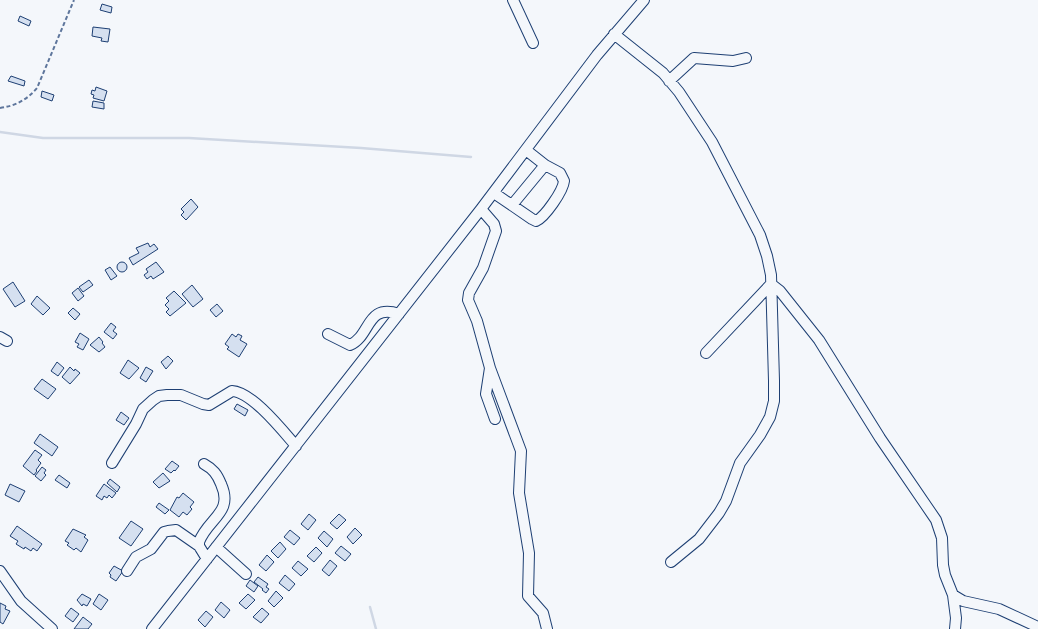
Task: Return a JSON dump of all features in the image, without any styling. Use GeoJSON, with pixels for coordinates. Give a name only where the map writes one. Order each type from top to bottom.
{"type":"FeatureCollection","features":[{"type":"Feature","properties":{"kind":"street"},"geometry":{"type":"LineString","coordinates":[[513,0],[533,43]]}},
{"type":"Feature","properties":{"kind":"street"},"geometry":{"type":"LineString","coordinates":[[152,629],[494,193],[614,34],[644,0]]}},
{"type":"Feature","properties":{"kind":"street"},"geometry":{"type":"LineString","coordinates":[[614,34],[663,73],[679,92],[712,142],[760,235],[767,256],[771,284],[774,401],[770,417],[760,436],[740,463],[720,513],[699,539],[671,562]]}},
{"type":"Feature","properties":{"kind":"street"},"geometry":{"type":"LineString","coordinates":[[669,80],[694,58],[733,61],[746,58]]}},
{"type":"Feature","properties":{"kind":"street"},"geometry":{"type":"LineString","coordinates":[[494,193],[536,221],[545,214],[562,190],[564,181],[560,173],[545,166],[526,150]]}},
{"type":"Feature","properties":{"kind":"street"},"geometry":{"type":"LineString","coordinates":[[512,205],[545,166]]}},
{"type":"Feature","properties":{"kind":"street"},"geometry":{"type":"LineString","coordinates":[[481,209],[494,224],[496,232],[483,268],[469,293],[468,300],[490,368],[522,452],[519,492],[529,553],[527,592],[528,596],[543,613],[547,629]]}},
{"type":"Feature","properties":{"kind":"street"},"geometry":{"type":"LineString","coordinates":[[706,353],[771,284]]}},
{"type":"Feature","properties":{"kind":"street"},"geometry":{"type":"LineString","coordinates":[[771,284],[780,291],[819,340],[874,429],[936,520],[942,538],[945,574],[953,595],[956,618],[955,629]]}},
{"type":"Feature","properties":{"kind":"street"},"geometry":{"type":"LineString","coordinates":[[328,334],[350,345],[376,315],[386,311],[399,314]]}},
{"type":"Feature","properties":{"kind":"street"},"geometry":{"type":"LineString","coordinates":[[490,368],[486,394],[495,418]]}},
{"type":"Feature","properties":{"kind":"street"},"geometry":{"type":"LineString","coordinates":[[112,463],[143,409],[159,396],[167,395],[180,395],[208,405],[226,392],[242,393],[275,422],[296,446]]}},
{"type":"Feature","properties":{"kind":"street"},"geometry":{"type":"LineString","coordinates":[[199,546],[200,538],[225,503],[224,491],[216,472],[204,464]]}},
{"type":"Feature","properties":{"kind":"street"},"geometry":{"type":"LineString","coordinates":[[127,571],[136,556],[151,549],[164,532],[168,531],[176,530],[199,546],[207,559]]}},
{"type":"Feature","properties":{"kind":"street"},"geometry":{"type":"LineString","coordinates":[[216,547],[246,574]]}},
{"type":"Feature","properties":{"kind":"street"},"geometry":{"type":"LineString","coordinates":[[0,571],[21,601],[52,629]]}},
{"type":"Feature","properties":{"kind":"street"},"geometry":{"type":"LineString","coordinates":[[953,595],[963,601],[999,609],[1038,627]]}},
{"type":"Feature","properties":{"kind":"path"},"geometry":{"type":"LineString","coordinates":[[0,108],[10,107],[29,98],[37,88],[74,0]]}},
{"type":"Feature","properties":{"kind":"building"},"geometry":{"type":"Polygon","coordinates":[[[102,4],[112,7],[111,13],[100,10],[102,4]]]}},
{"type":"Feature","properties":{"kind":"building"},"geometry":{"type":"Polygon","coordinates":[[[20,16],[31,21],[29,26],[18,21],[20,16]]]}},
{"type":"Feature","properties":{"kind":"building"},"geometry":{"type":"Polygon","coordinates":[[[93,27],[110,29],[108,42],[101,41],[102,38],[92,36],[93,27]]]}},
{"type":"Feature","properties":{"kind":"building"},"geometry":{"type":"Polygon","coordinates":[[[11,76],[25,81],[24,86],[8,81],[11,76]]]}},
{"type":"Feature","properties":{"kind":"building"},"geometry":{"type":"Polygon","coordinates":[[[96,87],[107,91],[104,101],[93,98],[92,90],[95,91],[96,87]]]}},
{"type":"Feature","properties":{"kind":"building"},"geometry":{"type":"Polygon","coordinates":[[[42,91],[54,95],[52,101],[41,97],[42,91]]]}},
{"type":"Feature","properties":{"kind":"building"},"geometry":{"type":"Polygon","coordinates":[[[93,101],[104,103],[104,109],[92,107],[93,101]]]}},
{"type":"Feature","properties":{"kind":"building"},"geometry":{"type":"Polygon","coordinates":[[[191,199],[198,207],[186,220],[181,215],[184,212],[181,209],[191,199]]]}},
{"type":"Feature","properties":{"kind":"building"},"geometry":{"type":"Polygon","coordinates":[[[148,243],[150,247],[154,244],[158,249],[133,265],[129,258],[139,253],[136,248],[148,243]]]}},
{"type":"Feature","properties":{"kind":"building"},"geometry":{"type":"Polygon","coordinates":[[[120,262],[124,262],[127,267],[126,271],[120,272],[117,269],[117,265],[120,262]]]}},
{"type":"Feature","properties":{"kind":"building"},"geometry":{"type":"Polygon","coordinates":[[[156,262],[164,272],[153,279],[151,276],[147,279],[144,275],[148,272],[146,269],[156,262]]]}},
{"type":"Feature","properties":{"kind":"building"},"geometry":{"type":"Polygon","coordinates":[[[110,267],[117,276],[111,280],[105,270],[110,267]]]}},
{"type":"Feature","properties":{"kind":"building"},"geometry":{"type":"Polygon","coordinates":[[[89,280],[93,285],[83,292],[79,287],[89,280]]]}},
{"type":"Feature","properties":{"kind":"building"},"geometry":{"type":"Polygon","coordinates":[[[13,282],[25,301],[15,307],[3,289],[13,282]]]}},
{"type":"Feature","properties":{"kind":"building"},"geometry":{"type":"Polygon","coordinates":[[[192,285],[203,299],[193,307],[182,294],[192,285]]]}},
{"type":"Feature","properties":{"kind":"building"},"geometry":{"type":"Polygon","coordinates":[[[78,288],[84,296],[78,301],[72,293],[78,288]]]}},
{"type":"Feature","properties":{"kind":"building"},"geometry":{"type":"Polygon","coordinates":[[[174,291],[186,303],[170,316],[166,312],[169,309],[165,305],[169,301],[166,298],[174,291]]]}},
{"type":"Feature","properties":{"kind":"building"},"geometry":{"type":"Polygon","coordinates":[[[37,296],[50,308],[43,315],[31,304],[37,296]]]}},
{"type":"Feature","properties":{"kind":"building"},"geometry":{"type":"Polygon","coordinates":[[[217,304],[223,311],[216,317],[210,310],[217,304]]]}},
{"type":"Feature","properties":{"kind":"building"},"geometry":{"type":"Polygon","coordinates":[[[73,308],[80,314],[75,320],[68,313],[73,308]]]}},
{"type":"Feature","properties":{"kind":"building"},"geometry":{"type":"Polygon","coordinates":[[[111,323],[116,327],[113,331],[117,334],[113,339],[104,332],[111,323]]]}},
{"type":"Feature","properties":{"kind":"building"},"geometry":{"type":"Polygon","coordinates":[[[80,333],[89,339],[83,350],[77,347],[79,344],[75,342],[80,333]]]}},
{"type":"Feature","properties":{"kind":"building"},"geometry":{"type":"Polygon","coordinates":[[[232,334],[236,337],[238,334],[242,336],[240,340],[247,344],[239,357],[227,349],[229,347],[225,344],[232,334]]]}},
{"type":"Feature","properties":{"kind":"building"},"geometry":{"type":"Polygon","coordinates":[[[99,337],[105,347],[99,352],[90,345],[99,337]]]}},
{"type":"Feature","properties":{"kind":"building"},"geometry":{"type":"Polygon","coordinates":[[[168,356],[173,361],[166,369],[161,362],[168,356]]]}},
{"type":"Feature","properties":{"kind":"building"},"geometry":{"type":"Polygon","coordinates":[[[128,360],[139,368],[129,379],[120,373],[128,360]]]}},
{"type":"Feature","properties":{"kind":"building"},"geometry":{"type":"Polygon","coordinates":[[[57,362],[64,368],[58,376],[51,371],[57,362]]]}},
{"type":"Feature","properties":{"kind":"building"},"geometry":{"type":"Polygon","coordinates":[[[70,367],[80,373],[70,384],[62,377],[70,367]]]}},
{"type":"Feature","properties":{"kind":"building"},"geometry":{"type":"Polygon","coordinates":[[[146,367],[153,371],[146,382],[140,378],[146,367]]]}},
{"type":"Feature","properties":{"kind":"building"},"geometry":{"type":"Polygon","coordinates":[[[42,379],[56,389],[48,399],[34,389],[42,379]]]}},
{"type":"Feature","properties":{"kind":"building"},"geometry":{"type":"Polygon","coordinates":[[[237,404],[248,410],[245,416],[234,409],[237,404]]]}},
{"type":"Feature","properties":{"kind":"building"},"geometry":{"type":"Polygon","coordinates":[[[121,412],[129,418],[124,425],[116,420],[121,412]]]}},
{"type":"Feature","properties":{"kind":"building"},"geometry":{"type":"Polygon","coordinates":[[[40,434],[58,447],[52,456],[34,443],[40,434]]]}},
{"type":"Feature","properties":{"kind":"building"},"geometry":{"type":"Polygon","coordinates":[[[35,450],[42,455],[38,460],[41,463],[34,475],[23,466],[35,450]]]}},
{"type":"Feature","properties":{"kind":"building"},"geometry":{"type":"Polygon","coordinates":[[[172,461],[179,466],[171,473],[165,469],[172,461]]]}},
{"type":"Feature","properties":{"kind":"building"},"geometry":{"type":"Polygon","coordinates":[[[42,467],[46,470],[44,473],[46,475],[41,481],[35,476],[42,467]]]}},
{"type":"Feature","properties":{"kind":"building"},"geometry":{"type":"Polygon","coordinates":[[[163,473],[170,481],[159,488],[153,482],[163,473]]]}},
{"type":"Feature","properties":{"kind":"building"},"geometry":{"type":"Polygon","coordinates":[[[59,475],[70,483],[67,488],[55,480],[59,475]]]}},
{"type":"Feature","properties":{"kind":"building"},"geometry":{"type":"Polygon","coordinates":[[[110,479],[120,487],[117,492],[107,483],[110,479]]]}},
{"type":"Feature","properties":{"kind":"building"},"geometry":{"type":"Polygon","coordinates":[[[10,484],[25,491],[19,502],[5,495],[10,484]]]}},
{"type":"Feature","properties":{"kind":"building"},"geometry":{"type":"Polygon","coordinates":[[[104,484],[116,493],[112,498],[109,495],[107,498],[104,496],[102,500],[96,496],[104,484]]]}},
{"type":"Feature","properties":{"kind":"building"},"geometry":{"type":"Polygon","coordinates":[[[183,493],[194,502],[190,507],[192,509],[187,515],[183,512],[179,517],[170,510],[177,497],[179,498],[183,493]]]}},
{"type":"Feature","properties":{"kind":"building"},"geometry":{"type":"Polygon","coordinates":[[[159,503],[169,510],[165,514],[156,507],[159,503]]]}},
{"type":"Feature","properties":{"kind":"building"},"geometry":{"type":"Polygon","coordinates":[[[309,514],[316,520],[308,530],[301,524],[309,514]]]}},
{"type":"Feature","properties":{"kind":"building"},"geometry":{"type":"Polygon","coordinates":[[[339,514],[346,520],[337,529],[330,523],[339,514]]]}},
{"type":"Feature","properties":{"kind":"building"},"geometry":{"type":"Polygon","coordinates":[[[131,521],[143,529],[131,546],[119,538],[131,521]]]}},
{"type":"Feature","properties":{"kind":"building"},"geometry":{"type":"Polygon","coordinates":[[[17,526],[42,544],[37,551],[33,548],[31,551],[25,547],[24,549],[16,544],[18,541],[10,536],[17,526]]]}},
{"type":"Feature","properties":{"kind":"building"},"geometry":{"type":"Polygon","coordinates":[[[355,528],[362,535],[353,544],[347,537],[355,528]]]}},
{"type":"Feature","properties":{"kind":"building"},"geometry":{"type":"Polygon","coordinates":[[[73,529],[86,535],[84,537],[88,540],[81,552],[76,548],[74,550],[65,541],[73,529]]]}},
{"type":"Feature","properties":{"kind":"building"},"geometry":{"type":"Polygon","coordinates":[[[290,530],[300,538],[294,545],[284,537],[290,530]]]}},
{"type":"Feature","properties":{"kind":"building"},"geometry":{"type":"Polygon","coordinates":[[[324,531],[333,539],[327,547],[318,538],[324,531]]]}},
{"type":"Feature","properties":{"kind":"building"},"geometry":{"type":"Polygon","coordinates":[[[280,542],[286,549],[278,558],[271,551],[280,542]]]}},
{"type":"Feature","properties":{"kind":"building"},"geometry":{"type":"Polygon","coordinates":[[[341,546],[351,554],[345,561],[335,553],[341,546]]]}},
{"type":"Feature","properties":{"kind":"building"},"geometry":{"type":"Polygon","coordinates":[[[316,547],[322,553],[314,562],[307,556],[316,547]]]}},
{"type":"Feature","properties":{"kind":"building"},"geometry":{"type":"Polygon","coordinates":[[[267,555],[274,562],[266,571],[259,565],[267,555]]]}},
{"type":"Feature","properties":{"kind":"building"},"geometry":{"type":"Polygon","coordinates":[[[330,560],[337,566],[329,576],[322,570],[330,560]]]}},
{"type":"Feature","properties":{"kind":"building"},"geometry":{"type":"Polygon","coordinates":[[[298,561],[308,569],[301,576],[292,568],[298,561]]]}},
{"type":"Feature","properties":{"kind":"building"},"geometry":{"type":"Polygon","coordinates":[[[114,566],[123,571],[116,581],[110,577],[109,573],[114,566]]]}},
{"type":"Feature","properties":{"kind":"building"},"geometry":{"type":"Polygon","coordinates":[[[285,575],[295,584],[289,591],[279,583],[285,575]]]}},
{"type":"Feature","properties":{"kind":"building"},"geometry":{"type":"Polygon","coordinates":[[[258,577],[268,584],[266,587],[269,589],[266,593],[254,582],[258,577]]]}},
{"type":"Feature","properties":{"kind":"building"},"geometry":{"type":"Polygon","coordinates":[[[250,580],[258,586],[254,592],[246,586],[250,580]]]}},
{"type":"Feature","properties":{"kind":"building"},"geometry":{"type":"Polygon","coordinates":[[[276,591],[283,598],[274,607],[268,601],[276,591]]]}},
{"type":"Feature","properties":{"kind":"building"},"geometry":{"type":"Polygon","coordinates":[[[82,594],[91,599],[87,606],[83,604],[82,606],[77,600],[82,594]]]}},
{"type":"Feature","properties":{"kind":"building"},"geometry":{"type":"Polygon","coordinates":[[[99,594],[108,600],[101,610],[93,604],[99,594]]]}},
{"type":"Feature","properties":{"kind":"building"},"geometry":{"type":"Polygon","coordinates":[[[248,594],[255,600],[246,609],[239,603],[248,594]]]}},
{"type":"Feature","properties":{"kind":"building"},"geometry":{"type":"Polygon","coordinates":[[[221,602],[230,610],[224,618],[215,610],[221,602]]]}},
{"type":"Feature","properties":{"kind":"building"},"geometry":{"type":"Polygon","coordinates":[[[0,603],[6,606],[5,609],[10,611],[3,624],[0,622],[0,603]]]}},
{"type":"Feature","properties":{"kind":"building"},"geometry":{"type":"Polygon","coordinates":[[[71,608],[79,614],[73,622],[65,616],[71,608]]]}},
{"type":"Feature","properties":{"kind":"building"},"geometry":{"type":"Polygon","coordinates":[[[262,608],[269,614],[261,623],[253,617],[262,608]]]}},
{"type":"Feature","properties":{"kind":"building"},"geometry":{"type":"Polygon","coordinates":[[[206,611],[213,617],[205,627],[198,620],[206,611]]]}},
{"type":"Feature","properties":{"kind":"building"},"geometry":{"type":"Polygon","coordinates":[[[83,617],[92,624],[88,629],[74,629],[83,617]]]}},
{"type":"Feature","properties":{"kind":"waterway"},"geometry":{"type":"LineString","coordinates":[[0,132],[43,138],[189,138],[361,148],[471,157]]}},
{"type":"Feature","properties":{"kind":"waterway"},"geometry":{"type":"LineString","coordinates":[[370,607],[376,629]]}}]}
